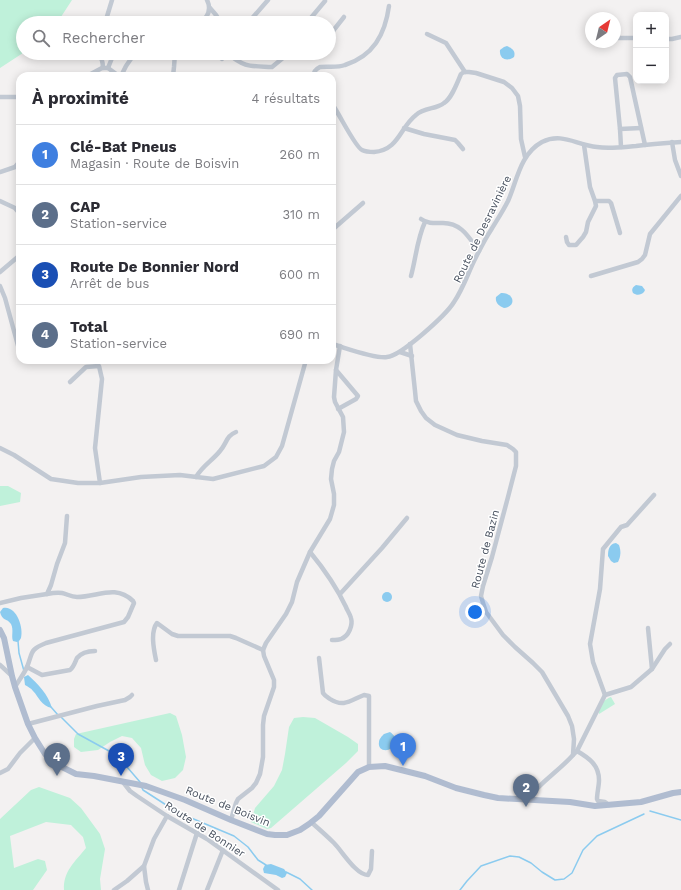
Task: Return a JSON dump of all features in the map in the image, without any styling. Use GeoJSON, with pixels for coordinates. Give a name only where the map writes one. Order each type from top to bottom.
{"type":"FeatureCollection","features":[{"type":"Feature","properties":{"kind":"main road","name":"Route de Boisvin"},"geometry":{"type":"LineString","coordinates":[[0,630],[4,638],[15,687],[28,724],[35,738],[45,754],[56,764],[76,774],[144,786],[185,800],[267,834],[287,835],[300,830],[319,816],[358,772],[369,767]]}},
{"type":"Feature","properties":{"kind":"main road"},"geometry":{"type":"LineString","coordinates":[[369,767],[385,766],[425,776],[456,788],[484,796],[570,802],[595,806],[641,802],[681,792]]}},
{"type":"Feature","properties":{"kind":"street"},"geometry":{"type":"LineString","coordinates":[[106,16],[112,0]]}},
{"type":"Feature","properties":{"kind":"street"},"geometry":{"type":"LineString","coordinates":[[208,0],[210,8],[217,16]]}},
{"type":"Feature","properties":{"kind":"street"},"geometry":{"type":"LineString","coordinates":[[254,16],[268,0]]}},
{"type":"Feature","properties":{"kind":"street"},"geometry":{"type":"LineString","coordinates":[[312,16],[325,1]]}},
{"type":"Feature","properties":{"kind":"street"},"geometry":{"type":"LineString","coordinates":[[315,72],[316,69],[320,67],[343,66],[355,61],[369,52],[374,47],[384,30],[389,6]]}},
{"type":"Feature","properties":{"kind":"street"},"geometry":{"type":"LineString","coordinates":[[208,16],[210,8]]}},
{"type":"Feature","properties":{"kind":"street"},"geometry":{"type":"LineString","coordinates":[[336,27],[344,17]]}},
{"type":"Feature","properties":{"kind":"street"},"geometry":{"type":"LineString","coordinates":[[427,34],[446,43],[465,72]]}},
{"type":"Feature","properties":{"kind":"street"},"geometry":{"type":"LineString","coordinates":[[669,39],[681,37]]}},
{"type":"Feature","properties":{"kind":"street"},"geometry":{"type":"LineString","coordinates":[[621,38],[633,38]]}},
{"type":"Feature","properties":{"kind":"street"},"geometry":{"type":"LineString","coordinates":[[103,60],[105,68]]}},
{"type":"Feature","properties":{"kind":"street"},"geometry":{"type":"LineString","coordinates":[[105,68],[110,60]]}},
{"type":"Feature","properties":{"kind":"street"},"geometry":{"type":"LineString","coordinates":[[122,72],[130,60]]}},
{"type":"Feature","properties":{"kind":"street"},"geometry":{"type":"LineString","coordinates":[[173,72],[174,60]]}},
{"type":"Feature","properties":{"kind":"street"},"geometry":{"type":"LineString","coordinates":[[237,60],[247,66],[272,67],[280,60]]}},
{"type":"Feature","properties":{"kind":"street"},"geometry":{"type":"LineString","coordinates":[[94,72],[105,68],[112,72]]}},
{"type":"Feature","properties":{"kind":"street"},"geometry":{"type":"LineString","coordinates":[[336,110],[356,144],[362,151],[376,152],[386,149],[392,145],[409,121],[416,114],[444,104],[450,98],[461,74],[465,72],[476,73],[504,82],[512,88],[518,96],[520,106],[521,139],[526,157]]}},
{"type":"Feature","properties":{"kind":"street"},"geometry":{"type":"LineString","coordinates":[[621,147],[615,78],[617,75],[627,74],[630,77],[645,145]]}},
{"type":"Feature","properties":{"kind":"street"},"geometry":{"type":"LineString","coordinates":[[0,97],[16,97]]}},
{"type":"Feature","properties":{"kind":"street"},"geometry":{"type":"LineString","coordinates":[[404,128],[454,140],[463,149]]}},
{"type":"Feature","properties":{"kind":"street"},"geometry":{"type":"LineString","coordinates":[[620,129],[641,128]]}},
{"type":"Feature","properties":{"kind":"street","name":"Route de Desravinière"},"geometry":{"type":"LineString","coordinates":[[336,345],[378,358],[387,358],[400,352],[445,314],[454,303],[479,251],[508,200],[526,157],[532,149],[540,143],[548,139],[559,138],[568,139],[584,145],[599,148],[681,142]]}},
{"type":"Feature","properties":{"kind":"street"},"geometry":{"type":"LineString","coordinates":[[672,142],[675,160],[681,176]]}},
{"type":"Feature","properties":{"kind":"street"},"geometry":{"type":"LineString","coordinates":[[566,237],[569,245],[576,245],[579,242],[586,232],[588,222],[596,206],[590,187],[584,145]]}},
{"type":"Feature","properties":{"kind":"street"},"geometry":{"type":"LineString","coordinates":[[0,172],[16,166]]}},
{"type":"Feature","properties":{"kind":"street"},"geometry":{"type":"LineString","coordinates":[[590,276],[642,260],[645,255],[650,234],[681,196]]}},
{"type":"Feature","properties":{"kind":"street"},"geometry":{"type":"LineString","coordinates":[[595,200],[609,201],[611,203],[620,233]]}},
{"type":"Feature","properties":{"kind":"street"},"geometry":{"type":"LineString","coordinates":[[0,201],[16,209]]}},
{"type":"Feature","properties":{"kind":"street"},"geometry":{"type":"LineString","coordinates":[[336,227],[363,203]]}},
{"type":"Feature","properties":{"kind":"street"},"geometry":{"type":"LineString","coordinates":[[411,276],[423,221],[429,223],[448,223],[459,227],[479,251]]}},
{"type":"Feature","properties":{"kind":"street"},"geometry":{"type":"LineString","coordinates":[[0,272],[16,258]]}},
{"type":"Feature","properties":{"kind":"street"},"geometry":{"type":"LineString","coordinates":[[0,286],[5,298],[16,338]]}},
{"type":"Feature","properties":{"kind":"street","name":"Route de Bazin"},"geometry":{"type":"LineString","coordinates":[[410,344],[416,401],[426,418],[435,425],[457,435],[507,445],[516,452],[516,466],[512,485],[483,586],[483,603],[486,612],[503,634],[542,672],[568,716],[572,726],[575,753]]}},
{"type":"Feature","properties":{"kind":"street"},"geometry":{"type":"LineString","coordinates":[[231,820],[238,799],[252,788],[260,774],[263,757],[264,716],[274,687],[274,680],[263,650],[292,602],[297,582],[310,552],[330,519],[334,505],[334,494],[331,479],[332,469],[339,452],[344,432],[343,417],[338,409],[334,397],[340,346]]}},
{"type":"Feature","properties":{"kind":"street"},"geometry":{"type":"LineString","coordinates":[[400,352],[412,356]]}},
{"type":"Feature","properties":{"kind":"street"},"geometry":{"type":"LineString","coordinates":[[0,448],[14,455],[51,479],[78,483],[100,483],[141,477],[180,475],[213,479],[264,466],[276,457],[282,446],[305,364]]}},
{"type":"Feature","properties":{"kind":"street"},"geometry":{"type":"LineString","coordinates":[[70,382],[86,367],[99,366],[102,379],[95,448],[100,483]]}},
{"type":"Feature","properties":{"kind":"street"},"geometry":{"type":"LineString","coordinates":[[336,370],[358,396],[356,400],[338,409]]}},
{"type":"Feature","properties":{"kind":"street"},"geometry":{"type":"LineString","coordinates":[[196,477],[201,468],[220,452],[230,435],[236,432]]}},
{"type":"Feature","properties":{"kind":"street"},"geometry":{"type":"LineString","coordinates":[[527,800],[537,788],[575,753],[604,696],[590,644],[600,589],[603,549],[622,527],[627,525],[654,495]]}},
{"type":"Feature","properties":{"kind":"street"},"geometry":{"type":"LineString","coordinates":[[47,594],[52,585],[57,564],[65,543],[67,516]]}},
{"type":"Feature","properties":{"kind":"street"},"geometry":{"type":"LineString","coordinates":[[340,594],[407,518]]}},
{"type":"Feature","properties":{"kind":"street"},"geometry":{"type":"LineString","coordinates":[[310,552],[326,572],[340,594],[351,618],[348,633],[341,639],[332,640]]}},
{"type":"Feature","properties":{"kind":"street"},"geometry":{"type":"LineString","coordinates":[[0,604],[21,598],[58,592],[82,597],[111,592],[120,593],[128,596],[134,601],[128,617],[124,622],[46,643],[37,647],[33,650],[27,667],[15,687]]}},
{"type":"Feature","properties":{"kind":"street"},"geometry":{"type":"LineString","coordinates":[[156,660],[153,646],[155,626],[157,624],[172,634],[178,636],[230,636],[263,650]]}},
{"type":"Feature","properties":{"kind":"street"},"geometry":{"type":"LineString","coordinates":[[648,628],[652,669]]}},
{"type":"Feature","properties":{"kind":"street"},"geometry":{"type":"LineString","coordinates":[[604,696],[631,688],[652,669],[670,644]]}},
{"type":"Feature","properties":{"kind":"street"},"geometry":{"type":"LineString","coordinates":[[27,667],[42,675],[70,670],[81,655],[90,651],[95,651]]}},
{"type":"Feature","properties":{"kind":"street"},"geometry":{"type":"LineString","coordinates":[[319,658],[324,695],[336,703],[342,704],[364,695],[369,696],[369,767]]}},
{"type":"Feature","properties":{"kind":"street"},"geometry":{"type":"LineString","coordinates":[[0,665],[12,676]]}},
{"type":"Feature","properties":{"kind":"street"},"geometry":{"type":"LineString","coordinates":[[28,724],[81,709],[125,700],[132,695]]}},
{"type":"Feature","properties":{"kind":"street"},"geometry":{"type":"LineString","coordinates":[[0,773],[8,769],[20,753],[35,738]]}},
{"type":"Feature","properties":{"kind":"street"},"geometry":{"type":"LineString","coordinates":[[575,753],[588,758],[595,764],[599,775],[597,799],[598,801],[605,802],[610,805]]}},
{"type":"Feature","properties":{"kind":"street","name":"Route de Bonnier"},"geometry":{"type":"LineString","coordinates":[[123,782],[130,791],[167,816],[223,850],[278,890]]}},
{"type":"Feature","properties":{"kind":"street"},"geometry":{"type":"LineString","coordinates":[[148,890],[144,866],[154,839],[167,816]]}},
{"type":"Feature","properties":{"kind":"street"},"geometry":{"type":"LineString","coordinates":[[311,822],[335,844],[358,871],[365,875],[368,875],[372,869],[372,850]]}},
{"type":"Feature","properties":{"kind":"street"},"geometry":{"type":"LineString","coordinates":[[179,890],[197,833]]}},
{"type":"Feature","properties":{"kind":"street"},"geometry":{"type":"LineString","coordinates":[[207,890],[223,850]]}},
{"type":"Feature","properties":{"kind":"street"},"geometry":{"type":"LineString","coordinates":[[114,890],[144,866]]}},
{"type":"Feature","properties":{"kind":"green space"},"geometry":{"type":"Polygon","coordinates":[[[0,0],[72,0],[62,16],[16,16],[16,58],[0,68],[0,0]]]}},
{"type":"Feature","properties":{"kind":"green space"},"geometry":{"type":"Polygon","coordinates":[[[0,486],[8,486],[21,493],[20,502],[0,506],[0,486]]]}},
{"type":"Feature","properties":{"kind":"green space"},"geometry":{"type":"Polygon","coordinates":[[[611,697],[615,704],[599,714],[599,707],[605,700],[611,697]]]}},
{"type":"Feature","properties":{"kind":"green space"},"geometry":{"type":"Polygon","coordinates":[[[170,713],[176,716],[182,735],[186,757],[183,770],[175,778],[162,781],[151,775],[145,765],[141,748],[132,738],[122,736],[98,750],[81,752],[74,747],[74,739],[76,734],[170,713]]]}},
{"type":"Feature","properties":{"kind":"green space"},"geometry":{"type":"Polygon","coordinates":[[[294,718],[315,718],[348,737],[358,744],[358,751],[271,828],[267,829],[251,822],[255,808],[274,786],[282,770],[289,727],[294,718]]]}},
{"type":"Feature","properties":{"kind":"green space"},"geometry":{"type":"Polygon","coordinates":[[[39,787],[70,798],[81,808],[100,834],[105,849],[100,879],[101,890],[64,890],[65,877],[74,862],[86,848],[83,837],[71,825],[46,822],[10,836],[14,868],[38,859],[45,861],[47,870],[33,890],[0,890],[0,819],[31,790],[39,787]]]}},
{"type":"Feature","properties":{"kind":"water"},"geometry":{"type":"Polygon","coordinates":[[[507,46],[514,51],[514,57],[511,59],[504,59],[500,53],[500,50],[507,46]]]}},
{"type":"Feature","properties":{"kind":"water"},"geometry":{"type":"Polygon","coordinates":[[[636,285],[642,286],[645,290],[642,294],[636,295],[633,293],[632,290],[636,285]]]}},
{"type":"Feature","properties":{"kind":"water"},"geometry":{"type":"Polygon","coordinates":[[[501,293],[505,293],[512,299],[511,305],[508,307],[504,308],[497,303],[496,297],[501,293]]]}},
{"type":"Feature","properties":{"kind":"water"},"geometry":{"type":"Polygon","coordinates":[[[616,543],[619,545],[620,558],[618,562],[614,563],[608,556],[608,552],[610,546],[616,543]]]}},
{"type":"Feature","properties":{"kind":"water"},"geometry":{"type":"Polygon","coordinates":[[[385,592],[389,592],[391,593],[391,601],[385,602],[382,599],[382,595],[385,592]]]}},
{"type":"Feature","properties":{"kind":"water"},"geometry":{"type":"Polygon","coordinates":[[[3,608],[12,610],[18,618],[22,633],[21,639],[17,642],[13,641],[11,624],[1,615],[0,612],[3,608]]]}},
{"type":"Feature","properties":{"kind":"water"},"geometry":{"type":"Polygon","coordinates":[[[28,675],[45,694],[52,708],[45,705],[30,688],[25,685],[24,677],[28,675]]]}},
{"type":"Feature","properties":{"kind":"water"},"geometry":{"type":"Polygon","coordinates":[[[390,732],[395,737],[394,746],[389,750],[383,750],[379,746],[379,742],[384,734],[390,732]]]}},
{"type":"Feature","properties":{"kind":"water"},"geometry":{"type":"Polygon","coordinates":[[[271,864],[284,869],[287,873],[285,877],[282,878],[276,875],[264,873],[263,869],[265,865],[271,864]]]}},
{"type":"Feature","properties":{"kind":"waterway"},"geometry":{"type":"LineString","coordinates":[[18,641],[19,653],[24,671]]}},
{"type":"Feature","properties":{"kind":"waterway"},"geometry":{"type":"LineString","coordinates":[[51,707],[58,715]]}},
{"type":"Feature","properties":{"kind":"waterway"},"geometry":{"type":"LineString","coordinates":[[61,717],[78,734],[109,751],[121,760],[140,782]]}},
{"type":"Feature","properties":{"kind":"waterway"},"geometry":{"type":"LineString","coordinates":[[142,788],[177,812],[234,836],[248,847],[258,860],[266,865]]}},
{"type":"Feature","properties":{"kind":"waterway"},"geometry":{"type":"LineString","coordinates":[[650,811],[681,820]]}},
{"type":"Feature","properties":{"kind":"waterway"},"geometry":{"type":"LineString","coordinates":[[460,890],[481,866],[510,856],[519,857],[531,863],[555,880],[564,879],[572,873],[583,850],[597,836],[644,814]]}},
{"type":"Feature","properties":{"kind":"waterway"},"geometry":{"type":"LineString","coordinates":[[286,872],[300,879],[312,890]]}},
{"type":"Feature","properties":{"kind":"place","name":"Clé-Bat Pneus"},"geometry":{"type":"Point","coordinates":[403,766]}},
{"type":"Feature","properties":{"kind":"place","name":"Total"},"geometry":{"type":"Point","coordinates":[57,776]}},
{"type":"Feature","properties":{"kind":"place","name":"Route De Bonnier Nord"},"geometry":{"type":"Point","coordinates":[121,776]}},
{"type":"Feature","properties":{"kind":"place","name":"CAP"},"geometry":{"type":"Point","coordinates":[526,807]}}]}
